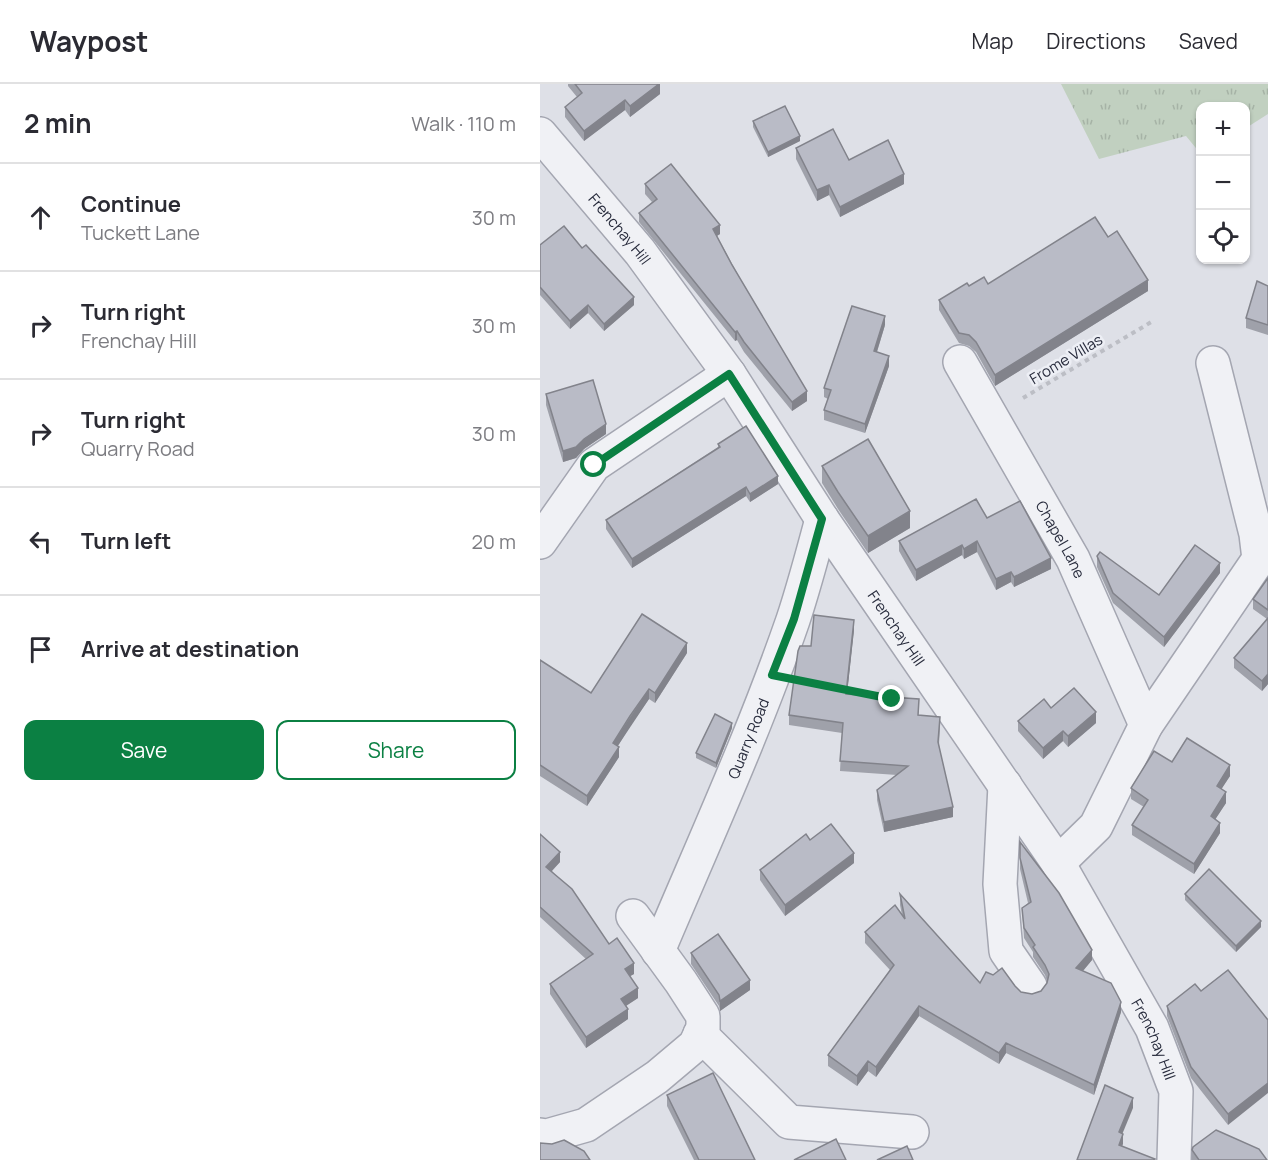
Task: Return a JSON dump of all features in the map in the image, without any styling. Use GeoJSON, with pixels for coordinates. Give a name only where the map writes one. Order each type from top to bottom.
{"type":"FeatureCollection","features":[{"type":"Feature","properties":{"kind":"street","name":"Frenchay Hill"},"geometry":{"type":"LineString","coordinates":[[540,134],[640,252],[729,374],[822,519],[1058,862],[1152,1028],[1176,1091],[1174,1160]]}},
{"type":"Feature","properties":{"kind":"street","name":"Chapel Lane"},"geometry":{"type":"LineString","coordinates":[[960,362],[1073,559],[1146,725]]}},
{"type":"Feature","properties":{"kind":"street"},"geometry":{"type":"LineString","coordinates":[[1058,862],[1096,826],[1146,725],[1259,559],[1256,534],[1213,363]]}},
{"type":"Feature","properties":{"kind":"street"},"geometry":{"type":"LineString","coordinates":[[540,542],[594,465],[729,374]]}},
{"type":"Feature","properties":{"kind":"street","name":"Quarry Road"},"geometry":{"type":"LineString","coordinates":[[658,951],[769,685],[794,619],[822,519]]}},
{"type":"Feature","properties":{"kind":"street"},"geometry":{"type":"LineString","coordinates":[[1005,785],[1000,884],[1006,951],[1030,986]]}},
{"type":"Feature","properties":{"kind":"street"},"geometry":{"type":"LineString","coordinates":[[540,1135],[548,1136],[586,1125],[657,1077],[695,1045],[703,1029],[703,1016],[633,916]]}},
{"type":"Feature","properties":{"kind":"street"},"geometry":{"type":"LineString","coordinates":[[700,1034],[789,1122],[912,1132]]}},
{"type":"Feature","properties":{"kind":"path","name":"Frome Villas"},"geometry":{"type":"LineString","coordinates":[[992,417],[1153,321]]}},
{"type":"Feature","properties":{"kind":"path"},"geometry":{"type":"LineString","coordinates":[[838,688],[892,699]]}},
{"type":"Feature","properties":{"kind":"green space"},"geometry":{"type":"Polygon","coordinates":[[[1061,84],[1268,84],[1268,114],[1250,125],[1250,102],[1196,102],[1196,148],[1186,136],[1099,159],[1061,84]]]}},
{"type":"Feature","properties":{"kind":"building"},"geometry":{"type":"Polygon","coordinates":[[[575,84],[659,84],[630,106],[625,100],[584,131],[565,107],[582,93],[575,84]]]}},
{"type":"Feature","properties":{"kind":"building"},"geometry":{"type":"Polygon","coordinates":[[[785,106],[800,136],[768,152],[753,121],[785,106]]]}},
{"type":"Feature","properties":{"kind":"building"},"geometry":{"type":"Polygon","coordinates":[[[833,129],[849,160],[888,140],[904,174],[840,207],[829,185],[817,190],[796,148],[833,129]]]}},
{"type":"Feature","properties":{"kind":"building"},"geometry":{"type":"Polygon","coordinates":[[[671,164],[720,225],[713,229],[807,391],[792,402],[737,331],[735,332],[639,213],[657,199],[645,184],[671,164]]]}},
{"type":"Feature","properties":{"kind":"building"},"geometry":{"type":"Polygon","coordinates":[[[1095,217],[1108,237],[1117,231],[1148,280],[995,375],[976,342],[969,335],[959,333],[939,300],[967,283],[969,286],[984,277],[988,284],[1095,217]]]}},
{"type":"Feature","properties":{"kind":"building"},"geometry":{"type":"Polygon","coordinates":[[[564,226],[582,248],[586,245],[634,297],[604,324],[588,305],[570,321],[540,287],[540,245],[564,226]]]}},
{"type":"Feature","properties":{"kind":"building"},"geometry":{"type":"Polygon","coordinates":[[[1257,281],[1268,286],[1268,325],[1246,318],[1257,281]]]}},
{"type":"Feature","properties":{"kind":"building"},"geometry":{"type":"Polygon","coordinates":[[[852,306],[885,316],[874,351],[889,356],[865,424],[824,410],[831,390],[824,388],[852,306]]]}},
{"type":"Feature","properties":{"kind":"building"},"geometry":{"type":"Polygon","coordinates":[[[593,380],[606,424],[576,447],[563,451],[546,394],[593,380]]]}},
{"type":"Feature","properties":{"kind":"building"},"geometry":{"type":"Polygon","coordinates":[[[746,426],[778,476],[750,494],[746,487],[632,559],[606,520],[720,447],[718,444],[746,426]]]}},
{"type":"Feature","properties":{"kind":"building"},"geometry":{"type":"Polygon","coordinates":[[[868,439],[910,511],[868,536],[822,466],[868,439]]]}},
{"type":"Feature","properties":{"kind":"building"},"geometry":{"type":"Polygon","coordinates":[[[976,499],[987,518],[1020,501],[1051,558],[1014,577],[1011,572],[996,579],[977,541],[964,549],[962,545],[916,570],[899,541],[976,499]]]}},
{"type":"Feature","properties":{"kind":"building"},"geometry":{"type":"Polygon","coordinates":[[[1195,545],[1220,563],[1164,637],[1113,593],[1097,556],[1100,552],[1159,595],[1195,545]]]}},
{"type":"Feature","properties":{"kind":"building"},"geometry":{"type":"Polygon","coordinates":[[[1268,578],[1268,610],[1253,599],[1268,578]]]}},
{"type":"Feature","properties":{"kind":"building"},"geometry":{"type":"Polygon","coordinates":[[[642,614],[687,643],[655,693],[649,689],[630,716],[613,743],[619,747],[587,796],[540,765],[540,660],[591,693],[642,614]]]}},
{"type":"Feature","properties":{"kind":"building"},"geometry":{"type":"Polygon","coordinates":[[[814,615],[854,620],[846,694],[919,699],[918,715],[940,717],[938,742],[953,807],[884,822],[877,790],[908,766],[840,761],[843,723],[789,715],[798,651],[800,646],[811,646],[814,615]]]}},
{"type":"Feature","properties":{"kind":"building"},"geometry":{"type":"Polygon","coordinates":[[[1268,618],[1268,674],[1262,681],[1234,658],[1268,618]]]}},
{"type":"Feature","properties":{"kind":"building"},"geometry":{"type":"Polygon","coordinates":[[[1074,688],[1096,712],[1068,736],[1063,731],[1043,748],[1018,721],[1044,699],[1051,708],[1074,688]]]}},
{"type":"Feature","properties":{"kind":"building"},"geometry":{"type":"Polygon","coordinates":[[[715,714],[732,723],[716,763],[696,753],[715,714]]]}},
{"type":"Feature","properties":{"kind":"building"},"geometry":{"type":"Polygon","coordinates":[[[1187,738],[1230,765],[1217,786],[1226,792],[1211,816],[1220,823],[1194,864],[1132,825],[1148,800],[1131,788],[1154,751],[1172,762],[1187,738]]]}},
{"type":"Feature","properties":{"kind":"building"},"geometry":{"type":"Polygon","coordinates":[[[831,824],[854,853],[785,905],[760,870],[806,834],[810,840],[831,824]]]}},
{"type":"Feature","properties":{"kind":"building"},"geometry":{"type":"Polygon","coordinates":[[[540,834],[560,852],[546,867],[572,889],[609,944],[617,938],[634,963],[625,969],[638,988],[621,999],[628,1009],[586,1037],[550,984],[593,954],[540,907],[540,834]]]}},
{"type":"Feature","properties":{"kind":"building"},"geometry":{"type":"Polygon","coordinates":[[[1020,842],[1059,893],[1092,950],[1076,968],[1111,983],[1121,1002],[1094,1085],[1006,1043],[999,1053],[919,1006],[876,1067],[868,1061],[857,1076],[828,1055],[894,965],[865,932],[895,905],[905,919],[900,894],[980,983],[986,972],[993,975],[1002,968],[1021,992],[1032,994],[1041,991],[1047,983],[1049,974],[1024,928],[1022,908],[1031,902],[1020,858],[1020,842]]]}},
{"type":"Feature","properties":{"kind":"building"},"geometry":{"type":"Polygon","coordinates":[[[1209,869],[1261,921],[1236,946],[1185,894],[1209,869]]]}},
{"type":"Feature","properties":{"kind":"building"},"geometry":{"type":"Polygon","coordinates":[[[718,934],[750,980],[720,1001],[719,995],[691,953],[718,934]]]}},
{"type":"Feature","properties":{"kind":"building"},"geometry":{"type":"Polygon","coordinates":[[[1228,970],[1268,1020],[1268,1083],[1228,1114],[1191,1067],[1167,1006],[1195,984],[1201,991],[1228,970]]]}},
{"type":"Feature","properties":{"kind":"building"},"geometry":{"type":"Polygon","coordinates":[[[713,1073],[755,1160],[699,1160],[667,1095],[713,1073]]]}},
{"type":"Feature","properties":{"kind":"building"},"geometry":{"type":"Polygon","coordinates":[[[1105,1085],[1133,1098],[1119,1132],[1123,1134],[1119,1145],[1154,1160],[1077,1160],[1105,1085]]]}},
{"type":"Feature","properties":{"kind":"building"},"geometry":{"type":"Polygon","coordinates":[[[1216,1130],[1259,1149],[1267,1160],[1199,1160],[1192,1150],[1193,1147],[1216,1130]]]}},
{"type":"Feature","properties":{"kind":"building"},"geometry":{"type":"Polygon","coordinates":[[[836,1139],[846,1160],[794,1160],[836,1139]]]}},
{"type":"Feature","properties":{"kind":"building"},"geometry":{"type":"Polygon","coordinates":[[[564,1140],[584,1151],[590,1160],[540,1160],[540,1143],[552,1144],[564,1140]]]}},
{"type":"Feature","properties":{"kind":"building"},"geometry":{"type":"Polygon","coordinates":[[[907,1146],[913,1160],[877,1160],[907,1146]]]}},
{"type":"Feature","properties":{"kind":"route"},"geometry":{"type":"LineString","coordinates":[[594,465],[729,374],[822,519],[794,619],[772,675],[892,699]]}}]}
